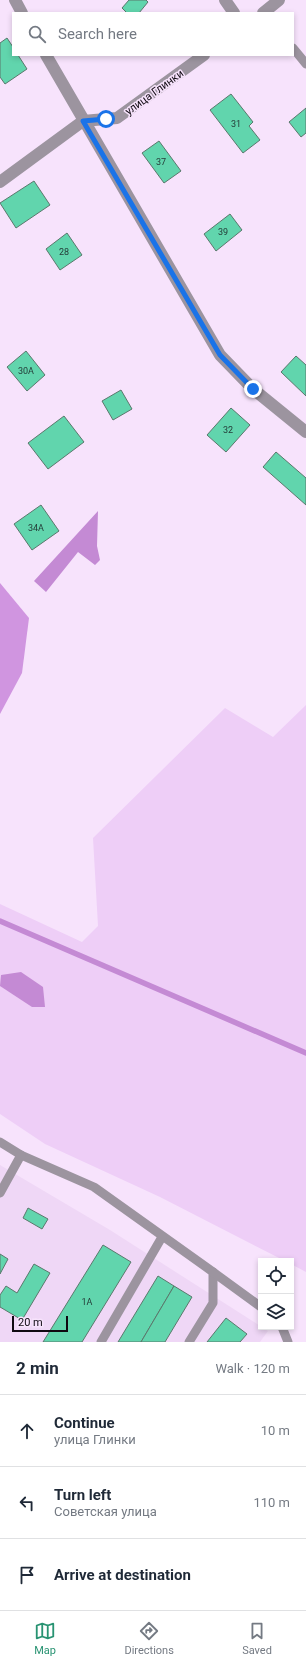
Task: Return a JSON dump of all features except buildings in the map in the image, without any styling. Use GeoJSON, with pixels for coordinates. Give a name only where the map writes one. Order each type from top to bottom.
{"type":"FeatureCollection","features":[{"type":"Feature","properties":{"kind":"street"},"geometry":{"type":"LineString","coordinates":[[15,0],[21,12]]}},
{"type":"Feature","properties":{"kind":"street"},"geometry":{"type":"LineString","coordinates":[[225,0],[233,12]]}},
{"type":"Feature","properties":{"kind":"street"},"geometry":{"type":"LineString","coordinates":[[265,12],[279,0]]}},
{"type":"Feature","properties":{"kind":"street"},"geometry":{"type":"LineString","coordinates":[[47,56],[220,355],[253,389],[304,425]]}},
{"type":"Feature","properties":{"kind":"street","name":"улица Глинки"},"geometry":{"type":"LineString","coordinates":[[83,121],[117,118],[203,56]]}},
{"type":"Feature","properties":{"kind":"street"},"geometry":{"type":"LineString","coordinates":[[0,182],[83,121]]}},
{"type":"Feature","properties":{"kind":"lane"},"geometry":{"type":"LineString","coordinates":[[294,49],[306,64]]}},
{"type":"Feature","properties":{"kind":"lane"},"geometry":{"type":"LineString","coordinates":[[0,1142],[21,1155],[94,1187],[258,1305]]}},
{"type":"Feature","properties":{"kind":"lane"},"geometry":{"type":"LineString","coordinates":[[0,1193],[21,1155]]}},
{"type":"Feature","properties":{"kind":"lane"},"geometry":{"type":"LineString","coordinates":[[101,1342],[162,1237]]}},
{"type":"Feature","properties":{"kind":"lane"},"geometry":{"type":"LineString","coordinates":[[189,1342],[213,1303],[213,1272]]}},
{"type":"Feature","properties":{"kind":"lane"},"geometry":{"type":"LineString","coordinates":[[283,1330],[288,1342]]}},
{"type":"Feature","properties":{"kind":"shaded area"},"geometry":{"type":"Polygon","coordinates":[[[98,511],[97,546],[100,560],[95,565],[78,552],[46,592],[34,581],[98,511]]]}},
{"type":"Feature","properties":{"kind":"shaded area"},"geometry":{"type":"Polygon","coordinates":[[[0,583],[29,618],[22,673],[0,714],[0,583]]]}},
{"type":"Feature","properties":{"kind":"shaded area"},"geometry":{"type":"Polygon","coordinates":[[[306,705],[306,1272],[294,1266],[294,1258],[279,1258],[160,1197],[45,1144],[0,1114],[0,904],[82,942],[98,926],[93,838],[225,708],[273,737],[306,705]]]}},
{"type":"Feature","properties":{"kind":"shaded area"},"geometry":{"type":"Polygon","coordinates":[[[21,972],[43,987],[45,1007],[32,1007],[0,986],[1,975],[21,972]]]}},
{"type":"Feature","properties":{"kind":"shaded area"},"geometry":{"type":"Polygon","coordinates":[[[0,1165],[110,1230],[258,1325],[258,1330],[268,1331],[260,1342],[0,1342],[0,1165]]]}},
{"type":"Feature","properties":{"kind":"waterway"},"geometry":{"type":"LineString","coordinates":[[0,921],[306,1053]]}},
{"type":"Feature","properties":{"kind":"route"},"geometry":{"type":"LineString","coordinates":[[106,119],[83,121],[220,355],[253,389]]}}]}
